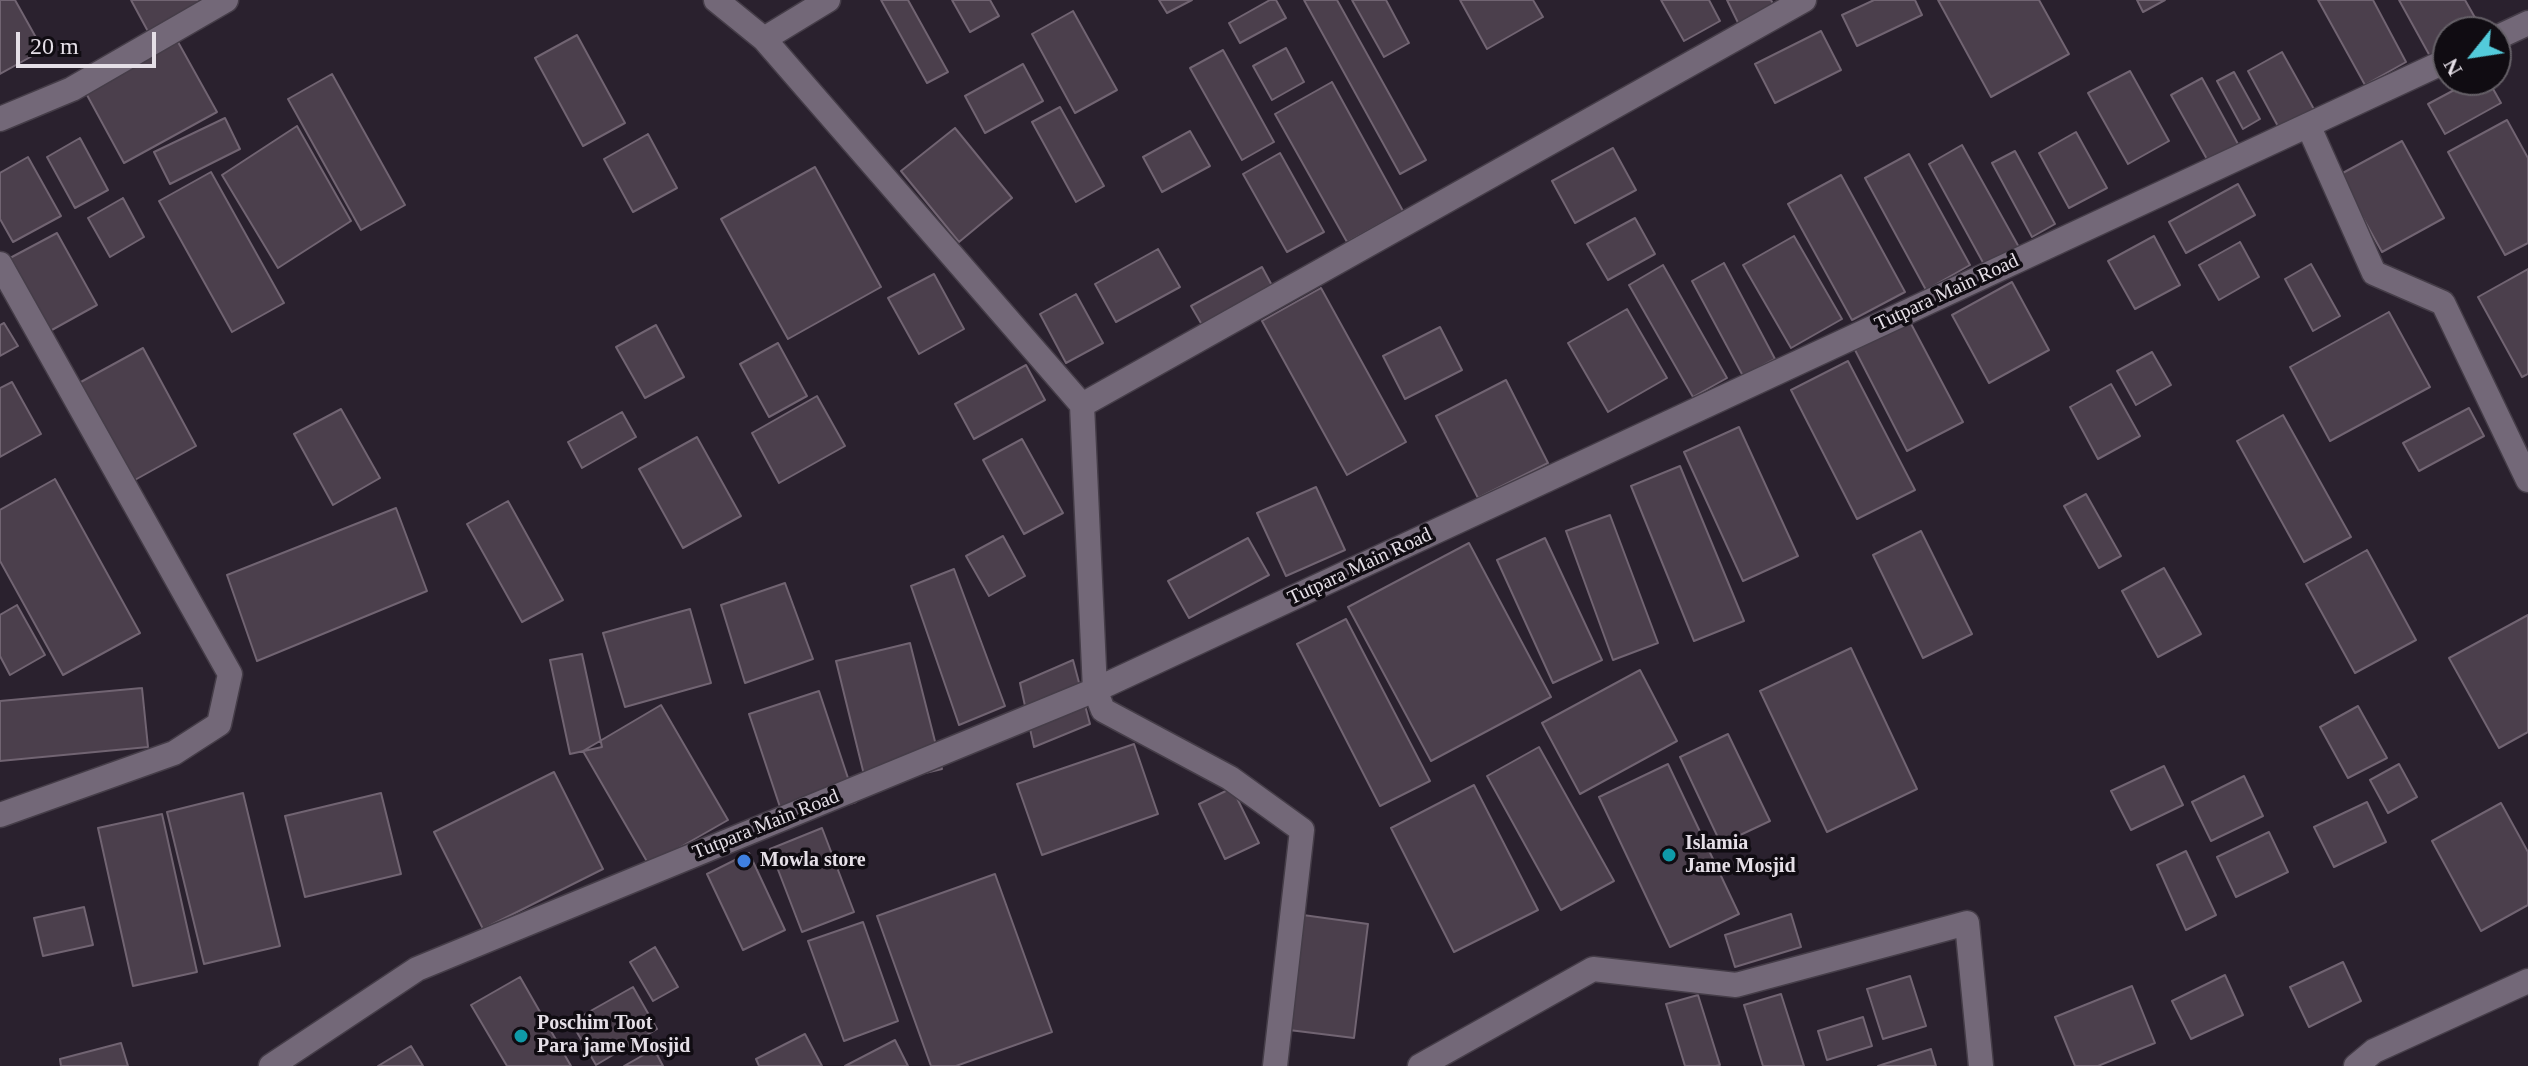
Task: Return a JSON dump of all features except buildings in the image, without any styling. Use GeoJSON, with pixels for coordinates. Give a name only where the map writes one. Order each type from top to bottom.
{"type":"FeatureCollection","features":[{"type":"Feature","properties":{"kind":"street"},"geometry":{"type":"LineString","coordinates":[[0,119],[72,89],[226,0]]}},
{"type":"Feature","properties":{"kind":"street"},"geometry":{"type":"LineString","coordinates":[[716,0],[764,39],[1082,405],[1099,700],[1230,778],[1302,830],[1275,1066]]}},
{"type":"Feature","properties":{"kind":"street"},"geometry":{"type":"LineString","coordinates":[[764,39],[828,0]]}},
{"type":"Feature","properties":{"kind":"street"},"geometry":{"type":"LineString","coordinates":[[1082,405],[1804,0]]}},
{"type":"Feature","properties":{"kind":"street","name":"Tutpara Main Road"},"geometry":{"type":"LineString","coordinates":[[271,1066],[417,969],[1099,700],[2432,67]]}},
{"type":"Feature","properties":{"kind":"street"},"geometry":{"type":"LineString","coordinates":[[2308,125],[2374,273],[2443,303],[2528,480]]}},
{"type":"Feature","properties":{"kind":"street"},"geometry":{"type":"LineString","coordinates":[[0,264],[230,674],[219,724],[174,753],[0,815]]}},
{"type":"Feature","properties":{"kind":"street"},"geometry":{"type":"LineString","coordinates":[[1420,1066],[1593,969],[1736,985],[1967,923],[1981,1066]]}},
{"type":"Feature","properties":{"kind":"street"},"geometry":{"type":"LineString","coordinates":[[2356,1066],[2374,1051],[2528,981]]}},
{"type":"Feature","properties":{"kind":"place","name":"Islamia Jame Mosjid"},"geometry":{"type":"Point","coordinates":[1669,855]}},
{"type":"Feature","properties":{"kind":"place","name":"Mowla store"},"geometry":{"type":"Point","coordinates":[744,861]}},
{"type":"Feature","properties":{"kind":"place","name":"Poschim Toot Para jame Mosjid"},"geometry":{"type":"Point","coordinates":[521,1036]}}]}
